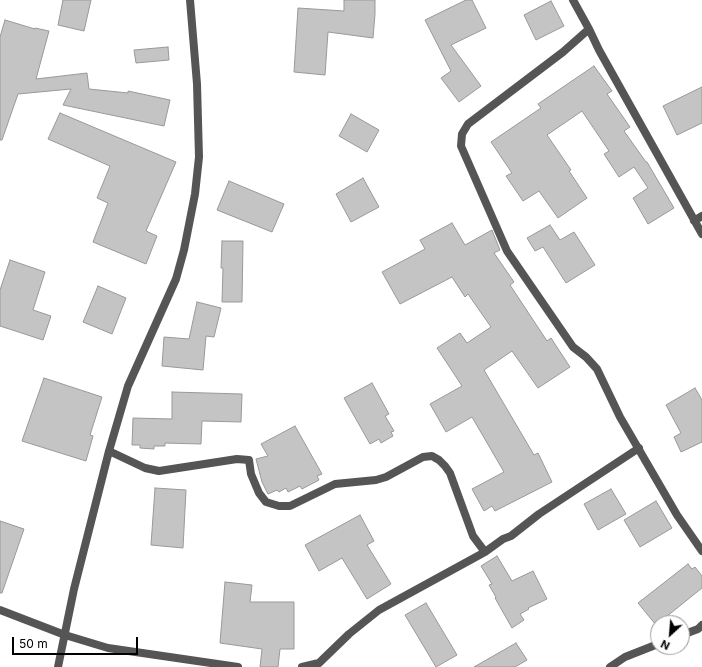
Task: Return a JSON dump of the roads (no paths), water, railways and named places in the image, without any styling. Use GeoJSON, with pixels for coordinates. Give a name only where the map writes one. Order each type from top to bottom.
{"type":"FeatureCollection","features":[{"type":"Feature","properties":{"kind":"street"},"geometry":{"type":"LineString","coordinates":[[58,667],[74,590],[109,450],[128,386],[176,279],[184,250],[195,194],[199,157],[197,84],[190,0]]}},
{"type":"Feature","properties":{"kind":"street"},"geometry":{"type":"LineString","coordinates":[[573,0],[599,50],[702,234]]}},
{"type":"Feature","properties":{"kind":"street"},"geometry":{"type":"LineString","coordinates":[[589,29],[563,52],[468,124],[462,134],[461,146],[507,251],[573,347],[586,357],[597,369],[620,417],[677,515],[702,551]]}},
{"type":"Feature","properties":{"kind":"street"},"geometry":{"type":"LineString","coordinates":[[694,220],[702,216]]}},
{"type":"Feature","properties":{"kind":"street"},"geometry":{"type":"LineString","coordinates":[[302,667],[319,663],[349,634],[379,610],[485,552],[503,539],[511,536],[539,514],[639,448]]}},
{"type":"Feature","properties":{"kind":"street"},"geometry":{"type":"LineString","coordinates":[[109,450],[145,468],[159,471],[237,458],[249,460],[251,474],[259,493],[266,502],[279,506],[290,506],[335,484],[376,480],[386,477],[423,457],[432,456],[440,460],[450,472],[473,536],[485,552]]}},
{"type":"Feature","properties":{"kind":"street"},"geometry":{"type":"LineString","coordinates":[[0,610],[65,636],[108,648],[238,667]]}},
{"type":"Feature","properties":{"kind":"street"},"geometry":{"type":"LineString","coordinates":[[690,632],[698,629],[702,625]]}},
{"type":"Feature","properties":{"kind":"street"},"geometry":{"type":"LineString","coordinates":[[610,667],[625,657],[650,647]]}}]}
